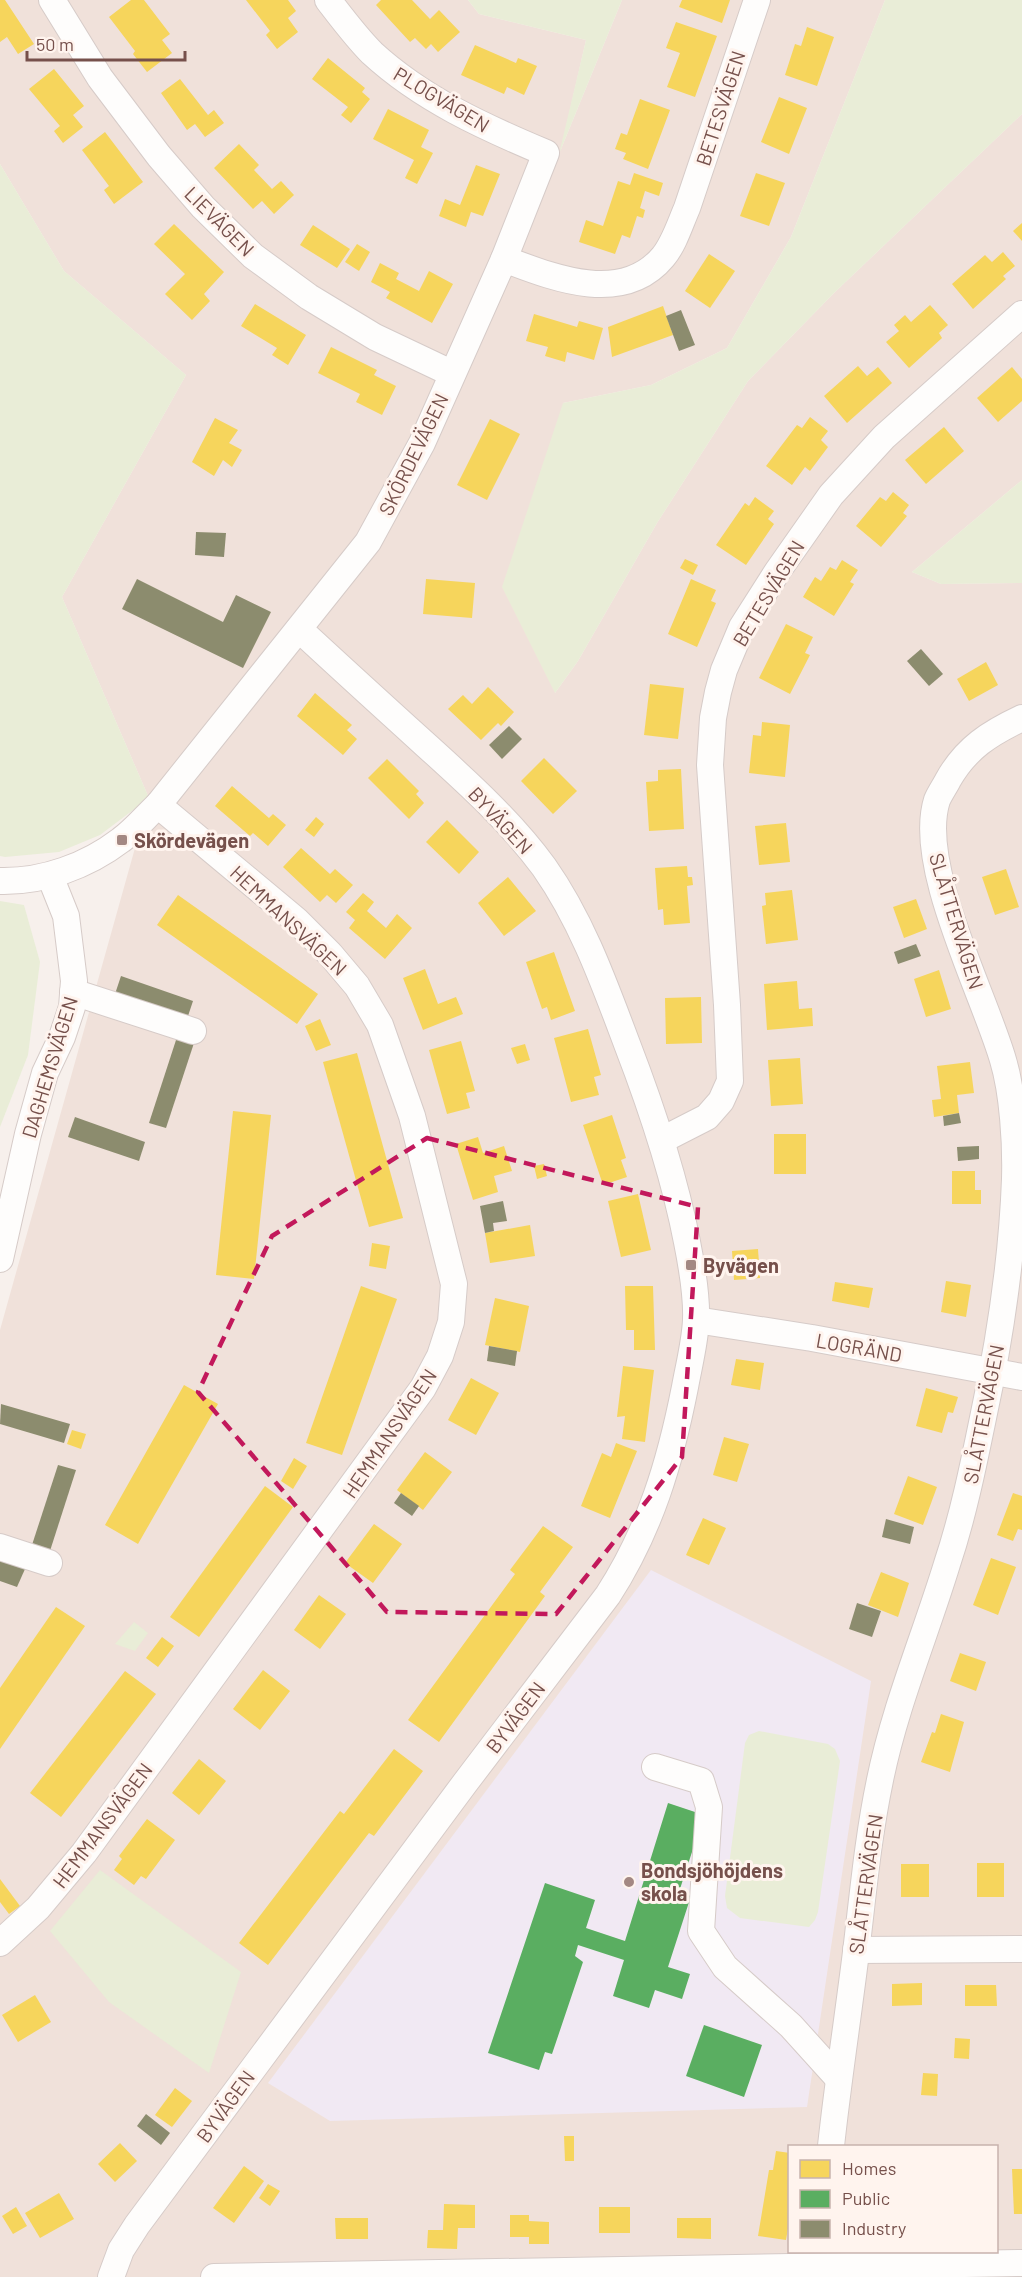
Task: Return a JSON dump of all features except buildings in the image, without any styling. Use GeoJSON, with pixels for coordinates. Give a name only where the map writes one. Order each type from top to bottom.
{"type":"FeatureCollection","features":[{"type":"Feature","properties":{"kind":"street","name":"PLOGVÄGEN"},"geometry":{"type":"LineString","coordinates":[[328,0],[371,51],[405,80],[449,108],[498,133],[546,153]]}},
{"type":"Feature","properties":{"kind":"street","name":"BETESVÄGEN"},"geometry":{"type":"LineString","coordinates":[[504,259],[552,277],[589,284],[618,282],[642,275],[663,258],[687,208],[757,0]]}},
{"type":"Feature","properties":{"kind":"street","name":"LIEVÄGEN"},"geometry":{"type":"LineString","coordinates":[[64,6],[100,78],[159,156],[203,207],[253,256],[309,297],[375,337],[451,373]]}},
{"type":"Feature","properties":{"kind":"street","name":"SKÖRDEVÄGEN"},"geometry":{"type":"LineString","coordinates":[[0,881],[50,876],[90,860],[122,840],[158,805],[368,542],[422,443],[451,373],[504,259],[546,153]]}},
{"type":"Feature","properties":{"kind":"street","name":"BETESVÄGEN"},"geometry":{"type":"LineString","coordinates":[[662,1140],[707,1117],[721,1101],[730,1081],[727,1005],[710,765],[712,718],[718,692],[724,670],[742,627],[831,495],[884,437],[1022,314]]}},
{"type":"Feature","properties":{"kind":"street","name":"BYVÄGEN"},"geometry":{"type":"LineString","coordinates":[[111,2277],[122,2250],[137,2225],[608,1595],[628,1563],[645,1527],[664,1476],[677,1430],[696,1320],[692,1265],[680,1206],[662,1140],[594,958],[571,911],[544,868],[513,829],[471,787],[299,629]]}},
{"type":"Feature","properties":{"kind":"street","name":"SLÅTTERVÄGEN"},"geometry":{"type":"LineString","coordinates":[[831,2145],[862,1887],[880,1779],[898,1711],[948,1563],[966,1497],[993,1372],[1013,1234],[1015,1171],[1013,1114],[1003,1060],[959,939],[932,837],[938,799],[954,769],[976,744],[1022,718]]}},
{"type":"Feature","properties":{"kind":"street","name":"HEMMANSVÄGEN"},"geometry":{"type":"LineString","coordinates":[[0,1943],[38,1908],[84,1853],[366,1469],[423,1388],[440,1356],[451,1322],[454,1284],[444,1236],[412,1116],[380,1025],[357,986],[330,954],[287,913],[158,805]]}},
{"type":"Feature","properties":{"kind":"street","name":"DAGHEMSVÄGEN"},"geometry":{"type":"LineString","coordinates":[[0,1259],[36,1104],[45,1073],[62,1037],[72,1007],[74,981],[66,916],[50,876]]}},
{"type":"Feature","properties":{"kind":"street"},"geometry":{"type":"LineString","coordinates":[[73,992],[193,1031]]}},
{"type":"Feature","properties":{"kind":"street","name":"LOGRÄND"},"geometry":{"type":"LineString","coordinates":[[696,1320],[878,1349],[1022,1377]]}},
{"type":"Feature","properties":{"kind":"street"},"geometry":{"type":"LineString","coordinates":[[0,1547],[49,1563]]}},
{"type":"Feature","properties":{"kind":"street"},"geometry":{"type":"LineString","coordinates":[[655,1767],[701,1781],[709,1807],[701,1931],[726,1967],[790,2026],[838,2078]]}},
{"type":"Feature","properties":{"kind":"street"},"geometry":{"type":"LineString","coordinates":[[856,1950],[1022,1949]]}},
{"type":"Feature","properties":{"kind":"street"},"geometry":{"type":"LineString","coordinates":[[214,2277],[1022,2263]]}},
{"type":"Feature","properties":{"kind":"highlighted area"},"geometry":{"type":"Polygon","coordinates":[[[427,1138],[698,1207],[682,1457],[556,1614],[387,1612],[198,1392],[272,1236],[427,1138]]]}},
{"type":"Feature","properties":{"kind":"shaded area"},"geometry":{"type":"Polygon","coordinates":[[[0,0],[468,0],[479,14],[586,40],[561,149],[622,0],[885,0],[791,237],[727,348],[651,385],[563,403],[555,693],[578,661],[657,523],[748,381],[834,293],[1022,114],[1022,480],[912,572],[941,584],[1022,583],[1022,2277],[0,2277],[0,1330],[149,798],[62,597],[186,375],[64,271],[0,164],[0,0]]]}},
{"type":"Feature","properties":{"kind":"shaded area","name":"Bondsjöhöjdens skola"},"geometry":{"type":"Polygon","coordinates":[[[651,1570],[871,1681],[807,2107],[330,2121],[268,2083],[651,1570]]]}},
{"type":"Feature","properties":{"kind":"green space"},"geometry":{"type":"Polygon","coordinates":[[[468,0],[622,0],[559,154],[586,40],[479,14],[468,0]]]}},
{"type":"Feature","properties":{"kind":"green space"},"geometry":{"type":"Polygon","coordinates":[[[885,0],[1022,0],[1022,114],[834,293],[748,381],[657,523],[578,661],[555,693],[502,587],[563,403],[651,385],[727,348],[791,237],[885,0]]]}},
{"type":"Feature","properties":{"kind":"green space"},"geometry":{"type":"Polygon","coordinates":[[[0,164],[64,271],[186,375],[62,597],[149,798],[100,835],[59,852],[5,857],[0,856],[0,164]]]}},
{"type":"Feature","properties":{"kind":"green space"},"geometry":{"type":"Polygon","coordinates":[[[1022,480],[1022,583],[941,584],[912,572],[1022,480]]]}},
{"type":"Feature","properties":{"kind":"green space"},"geometry":{"type":"Polygon","coordinates":[[[0,901],[24,905],[40,962],[28,1055],[0,1127],[0,901]]]}},
{"type":"Feature","properties":{"kind":"green space"},"geometry":{"type":"Polygon","coordinates":[[[134,1622],[148,1633],[135,1651],[115,1644],[134,1622]]]}},
{"type":"Feature","properties":{"kind":"green space"},"geometry":{"type":"Polygon","coordinates":[[[759,1731],[828,1744],[835,1749],[840,1761],[818,1912],[809,1927],[740,1918],[727,1908],[725,1896],[745,1743],[749,1735],[759,1731]]]}},
{"type":"Feature","properties":{"kind":"green space"},"geometry":{"type":"Polygon","coordinates":[[[100,1870],[241,1972],[209,2073],[109,2002],[50,1931],[100,1870]]]}},
{"type":"Feature","properties":{"kind":"place","name":"Skördevägen"},"geometry":{"type":"Point","coordinates":[122,840]}},
{"type":"Feature","properties":{"kind":"place","name":"Byvägen"},"geometry":{"type":"Point","coordinates":[691,1265]}},
{"type":"Feature","properties":{"kind":"place","name":"Bondsjöhöjdens skola"},"geometry":{"type":"Point","coordinates":[629,1882]}}]}
